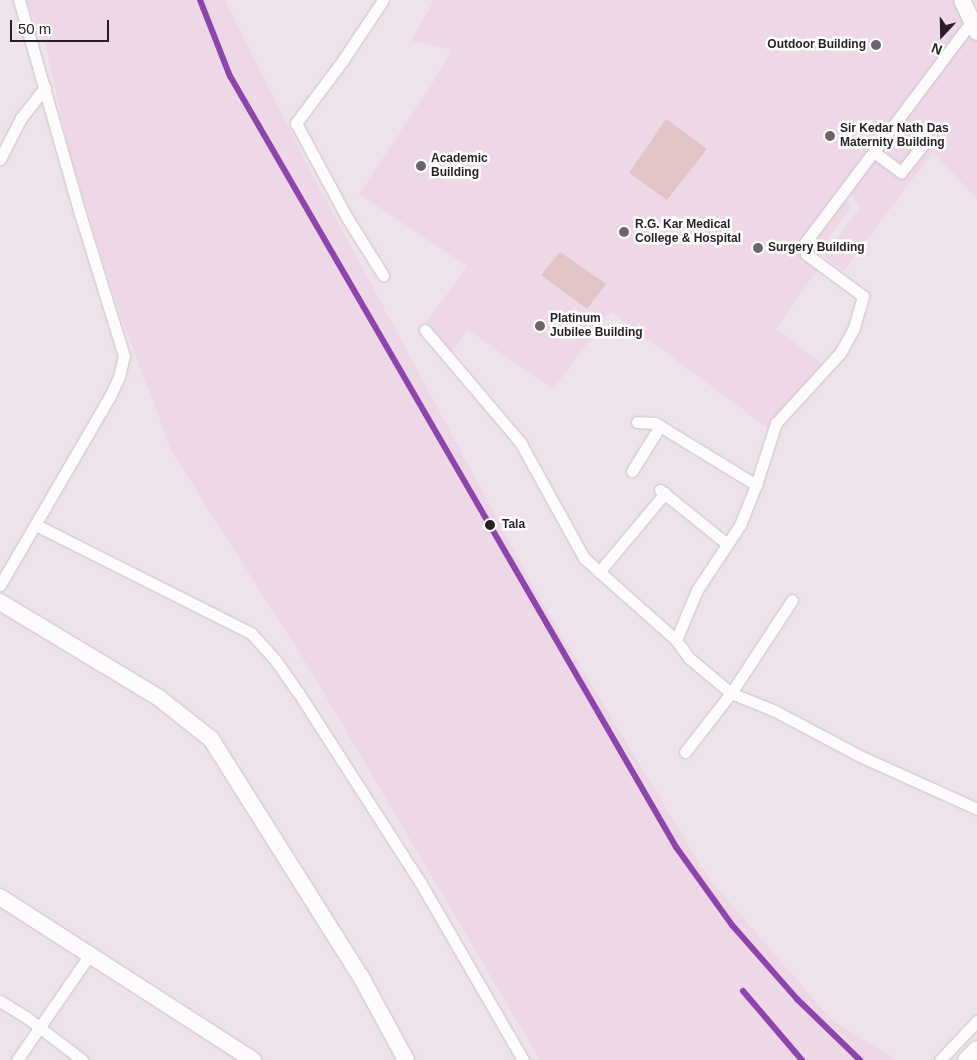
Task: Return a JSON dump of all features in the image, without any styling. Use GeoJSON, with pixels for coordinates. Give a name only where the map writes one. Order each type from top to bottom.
{"type":"FeatureCollection","features":[{"type":"Feature","properties":{"kind":"main road"},"geometry":{"type":"LineString","coordinates":[[967,1060],[977,1050]]}},
{"type":"Feature","properties":{"kind":"street"},"geometry":{"type":"LineString","coordinates":[[0,585],[110,396],[119,377],[124,356],[80,214],[19,0]]}},
{"type":"Feature","properties":{"kind":"street"},"geometry":{"type":"LineString","coordinates":[[383,0],[343,60],[296,123],[346,216],[383,275]]}},
{"type":"Feature","properties":{"kind":"street"},"geometry":{"type":"LineString","coordinates":[[676,640],[697,590],[726,543],[740,525],[756,485],[776,423],[840,353],[854,328],[863,296],[806,254],[804,244],[874,152],[974,27],[962,0]]}},
{"type":"Feature","properties":{"kind":"street"},"geometry":{"type":"LineString","coordinates":[[0,159],[21,118],[45,87]]}},
{"type":"Feature","properties":{"kind":"street"},"geometry":{"type":"LineString","coordinates":[[874,152],[901,172],[923,145]]}},
{"type":"Feature","properties":{"kind":"street"},"geometry":{"type":"LineString","coordinates":[[425,330],[520,442],[584,558],[676,640],[689,658],[731,693],[775,711],[862,757],[977,809]]}},
{"type":"Feature","properties":{"kind":"street"},"geometry":{"type":"LineString","coordinates":[[637,422],[655,423],[756,485]]}},
{"type":"Feature","properties":{"kind":"street"},"geometry":{"type":"LineString","coordinates":[[632,471],[660,426]]}},
{"type":"Feature","properties":{"kind":"street"},"geometry":{"type":"LineString","coordinates":[[599,572],[662,491],[726,543]]}},
{"type":"Feature","properties":{"kind":"street"},"geometry":{"type":"LineString","coordinates":[[36,525],[250,633],[257,640],[276,661],[298,692],[420,882],[523,1060]]}},
{"type":"Feature","properties":{"kind":"street"},"geometry":{"type":"LineString","coordinates":[[686,752],[731,693],[792,600]]}},
{"type":"Feature","properties":{"kind":"street"},"geometry":{"type":"LineString","coordinates":[[0,602],[159,698],[211,739],[361,976],[406,1060]]}},
{"type":"Feature","properties":{"kind":"street"},"geometry":{"type":"LineString","coordinates":[[0,897],[253,1060]]}},
{"type":"Feature","properties":{"kind":"street"},"geometry":{"type":"LineString","coordinates":[[17,1060],[90,954]]}},
{"type":"Feature","properties":{"kind":"street"},"geometry":{"type":"LineString","coordinates":[[0,1001],[82,1060]]}},
{"type":"Feature","properties":{"kind":"street"},"geometry":{"type":"LineString","coordinates":[[940,1060],[977,1021]]}},
{"type":"Feature","properties":{"kind":"shaded area"},"geometry":{"type":"Polygon","coordinates":[[[26,0],[225,0],[311,172],[544,606],[709,879],[831,1019],[895,1060],[540,1060],[309,668],[172,452],[119,311],[71,159],[47,51],[26,0]]]}},
{"type":"Feature","properties":{"kind":"shaded area","name":"R.G. Kar Medical College & Hospital"},"geometry":{"type":"Polygon","coordinates":[[[434,0],[957,0],[967,23],[842,192],[851,207],[814,257],[821,265],[776,329],[825,366],[769,429],[611,312],[553,389],[468,330],[449,356],[424,326],[467,266],[359,194],[432,84],[452,49],[411,41],[434,0]]]}},
{"type":"Feature","properties":{"kind":"shaded area"},"geometry":{"type":"Polygon","coordinates":[[[971,25],[977,37],[977,199],[933,152],[844,270],[823,256],[860,208],[849,191],[971,25]]]}},
{"type":"Feature","properties":{"kind":"shaded area"},"geometry":{"type":"Polygon","coordinates":[[[666,119],[707,149],[667,200],[629,173],[666,119]]]}},
{"type":"Feature","properties":{"kind":"shaded area"},"geometry":{"type":"Polygon","coordinates":[[[560,252],[606,284],[587,309],[541,275],[560,252]]]}},
{"type":"Feature","properties":{"kind":"transit line"},"geometry":{"type":"LineString","coordinates":[[200,0],[230,76],[676,847],[732,925],[797,999],[860,1060]]}},
{"type":"Feature","properties":{"kind":"transit line"},"geometry":{"type":"LineString","coordinates":[[743,991],[802,1060]]}},
{"type":"Feature","properties":{"kind":"place","name":"Outdoor Building"},"geometry":{"type":"Point","coordinates":[876,45]}},
{"type":"Feature","properties":{"kind":"place","name":"Sir Kedar Nath Das Maternity Building"},"geometry":{"type":"Point","coordinates":[830,136]}},
{"type":"Feature","properties":{"kind":"place","name":"Academic Building"},"geometry":{"type":"Point","coordinates":[421,166]}},
{"type":"Feature","properties":{"kind":"place","name":"R.G. Kar Medical College & Hospital"},"geometry":{"type":"Point","coordinates":[624,232]}},
{"type":"Feature","properties":{"kind":"place","name":"Surgery Building"},"geometry":{"type":"Point","coordinates":[758,248]}},
{"type":"Feature","properties":{"kind":"place","name":"Platinum Jubilee Building"},"geometry":{"type":"Point","coordinates":[540,326]}},
{"type":"Feature","properties":{"kind":"place","name":"Tala"},"geometry":{"type":"Point","coordinates":[490,525]}}]}
